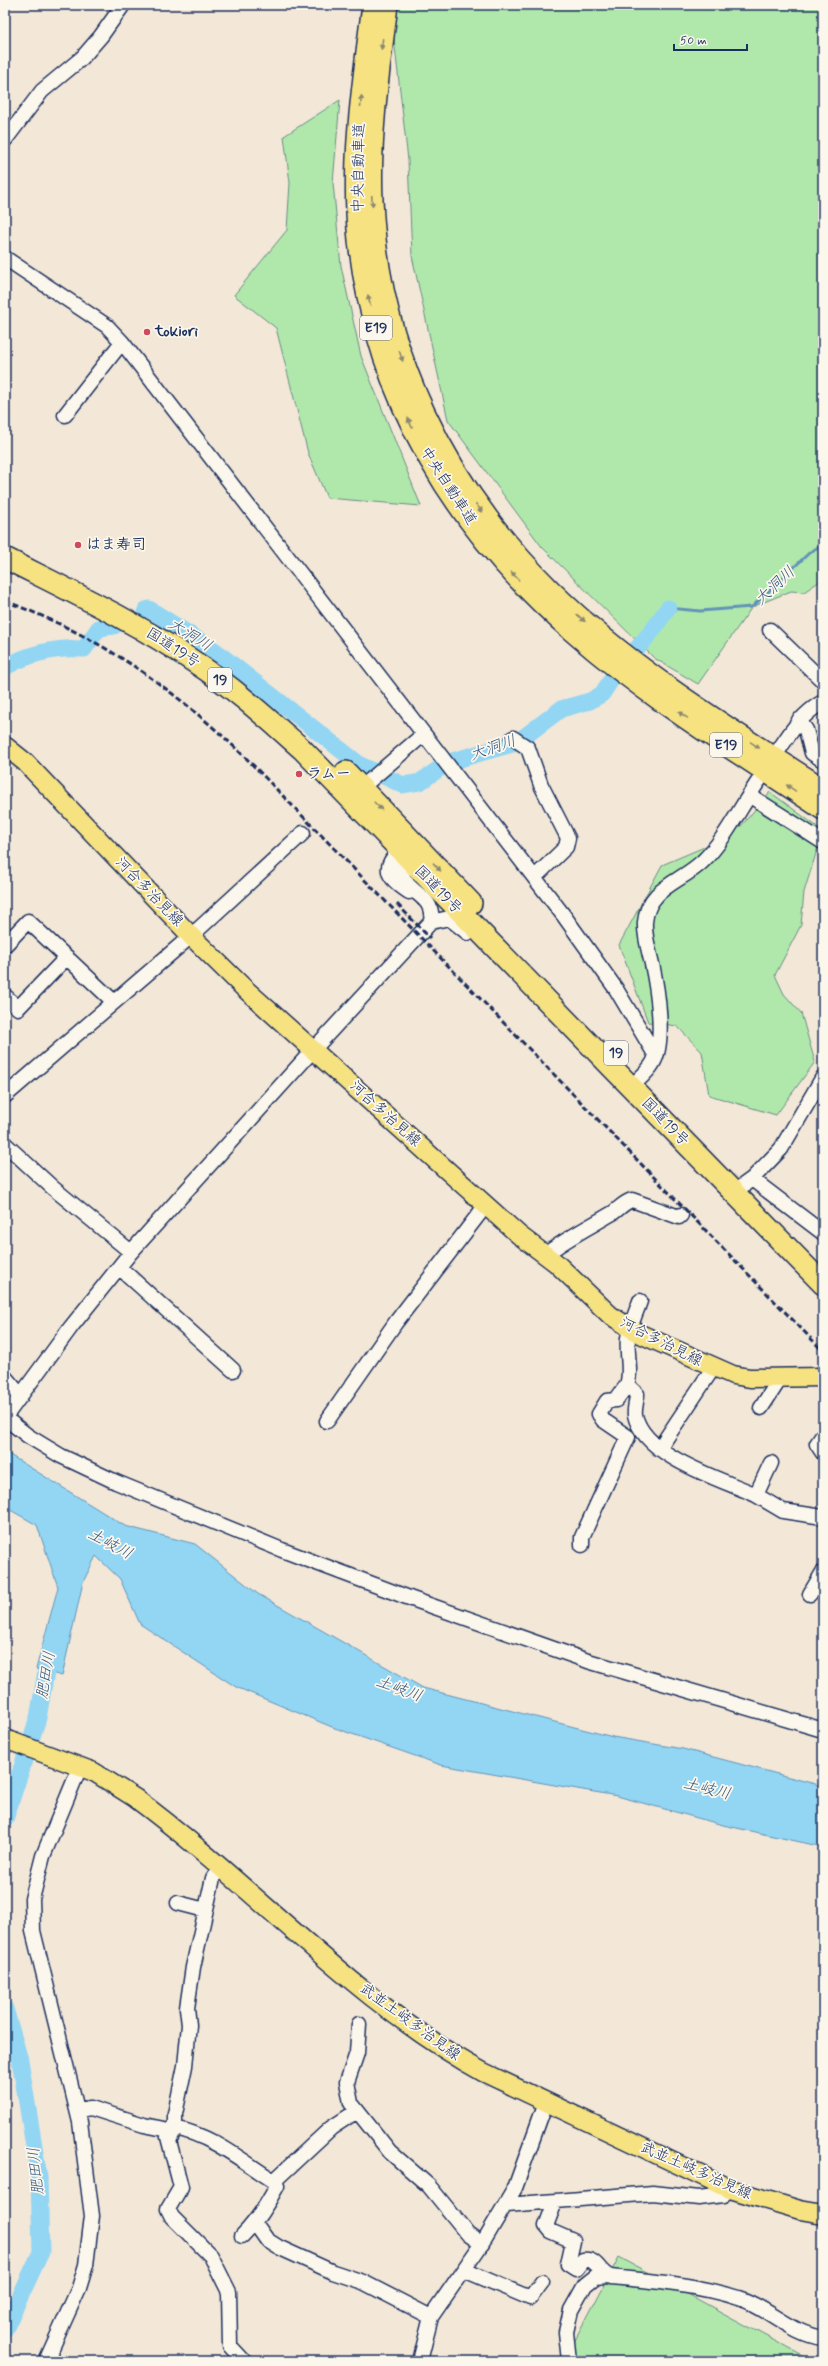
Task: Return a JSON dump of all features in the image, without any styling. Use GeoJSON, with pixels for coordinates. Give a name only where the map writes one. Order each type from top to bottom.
{"type":"FeatureCollection","features":[{"type":"Feature","properties":{"kind":"highway","name":"中央自動車道"},"geometry":{"type":"LineString","coordinates":[[373,5],[362,85],[356,161],[359,239],[364,278],[381,346],[395,389],[431,464],[455,502],[482,536],[547,598],[612,644],[637,673],[710,735],[823,809]]}},
{"type":"Feature","properties":{"kind":"highway","name":"中央自動車道"},"geometry":{"type":"LineString","coordinates":[[387,5],[373,124],[372,199],[374,238],[387,311],[410,383],[445,456],[467,492],[525,565],[547,598]]}},
{"type":"Feature","properties":{"kind":"highway","name":"国道19号"},"geometry":{"type":"LineString","coordinates":[[5,544],[140,614],[212,660],[280,712],[367,783],[406,849],[520,974],[743,1185],[823,1267]]}},
{"type":"Feature","properties":{"kind":"highway","name":"国道19号"},"geometry":{"type":"LineString","coordinates":[[5,558],[131,622],[219,678],[302,749],[406,849],[636,1083]]}},
{"type":"Feature","properties":{"kind":"highway","name":"中央自動車道"},"geometry":{"type":"LineString","coordinates":[[637,673],[692,702],[823,789]]}},
{"type":"Feature","properties":{"kind":"highway","name":"国道19号"},"geometry":{"type":"LineString","coordinates":[[743,1185],[823,1284]]}},
{"type":"Feature","properties":{"kind":"main road","name":"河合多治見線"},"geometry":{"type":"LineString","coordinates":[[5,746],[25,762],[191,936],[313,1050],[486,1205],[545,1255],[610,1315],[630,1328],[713,1368],[733,1375],[778,1378],[822,1378]]}},
{"type":"Feature","properties":{"kind":"main road","name":"武並土岐多治見線"},"geometry":{"type":"LineString","coordinates":[[5,1739],[74,1770]]}},
{"type":"Feature","properties":{"kind":"main road","name":"武並土岐多治見線"},"geometry":{"type":"LineString","coordinates":[[5,1748],[74,1770],[94,1772],[107,1782],[146,1806],[369,1993],[429,2039],[483,2072],[730,2189],[800,2210],[823,2214]]}},
{"type":"Feature","properties":{"kind":"street"},"geometry":{"type":"LineString","coordinates":[[5,140],[42,91],[82,58],[101,36],[123,5]]}},
{"type":"Feature","properties":{"kind":"street"},"geometry":{"type":"LineString","coordinates":[[5,258],[42,285],[107,326],[122,342],[535,878],[616,989],[656,1056]]}},
{"type":"Feature","properties":{"kind":"street"},"geometry":{"type":"LineString","coordinates":[[65,415],[122,342]]}},
{"type":"Feature","properties":{"kind":"street"},"geometry":{"type":"LineString","coordinates":[[770,630],[823,681]]}},
{"type":"Feature","properties":{"kind":"street"},"geometry":{"type":"LineString","coordinates":[[780,748],[799,720],[813,707],[823,702]]}},
{"type":"Feature","properties":{"kind":"street"},"geometry":{"type":"LineString","coordinates":[[799,720],[806,730],[812,753],[823,760]]}},
{"type":"Feature","properties":{"kind":"street"},"geometry":{"type":"LineString","coordinates":[[367,783],[424,734]]}},
{"type":"Feature","properties":{"kind":"street"},"geometry":{"type":"LineString","coordinates":[[518,741],[528,748],[540,785],[568,838],[566,847],[535,878]]}},
{"type":"Feature","properties":{"kind":"street"},"geometry":{"type":"LineString","coordinates":[[636,1083],[656,1056],[660,1017],[654,974],[646,936],[645,922],[648,908],[656,895],[666,885],[703,861],[760,779]]}},
{"type":"Feature","properties":{"kind":"street"},"geometry":{"type":"LineString","coordinates":[[749,795],[823,842]]}},
{"type":"Feature","properties":{"kind":"street"},"geometry":{"type":"LineString","coordinates":[[5,1096],[191,936],[303,833]]}},
{"type":"Feature","properties":{"kind":"street"},"geometry":{"type":"LineString","coordinates":[[406,849],[401,872],[403,879],[411,889],[426,900],[431,908],[431,922]]}},
{"type":"Feature","properties":{"kind":"street"},"geometry":{"type":"LineString","coordinates":[[406,849],[389,864],[388,872],[391,879],[411,894],[425,910],[426,916],[418,935]]}},
{"type":"Feature","properties":{"kind":"street"},"geometry":{"type":"LineString","coordinates":[[520,974],[479,943],[455,921],[449,918],[431,922],[313,1050],[131,1252],[71,1327],[5,1418],[28,1436],[75,1462],[116,1482],[282,1550],[419,1602],[588,1661],[823,1730]]}},
{"type":"Feature","properties":{"kind":"street"},"geometry":{"type":"LineString","coordinates":[[5,945],[28,921],[114,1002]]}},
{"type":"Feature","properties":{"kind":"street"},"geometry":{"type":"LineString","coordinates":[[5,996],[18,1008],[67,957]]}},
{"type":"Feature","properties":{"kind":"street"},"geometry":{"type":"LineString","coordinates":[[823,1077],[781,1149],[743,1185],[823,1233]]}},
{"type":"Feature","properties":{"kind":"street"},"geometry":{"type":"LineString","coordinates":[[5,1144],[53,1188],[131,1252]]}},
{"type":"Feature","properties":{"kind":"street"},"geometry":{"type":"LineString","coordinates":[[545,1255],[558,1245],[613,1213],[628,1201],[632,1200],[679,1218],[681,1215]]}},
{"type":"Feature","properties":{"kind":"street"},"geometry":{"type":"LineString","coordinates":[[328,1421],[396,1322],[486,1205]]}},
{"type":"Feature","properties":{"kind":"street"},"geometry":{"type":"LineString","coordinates":[[119,1267],[233,1370]]}},
{"type":"Feature","properties":{"kind":"street"},"geometry":{"type":"LineString","coordinates":[[582,1545],[582,1537],[628,1437],[603,1420],[599,1414],[607,1401],[616,1400],[627,1385],[629,1379],[627,1358],[630,1328],[640,1301]]}},
{"type":"Feature","properties":{"kind":"street"},"geometry":{"type":"LineString","coordinates":[[659,1449],[713,1368]]}},
{"type":"Feature","properties":{"kind":"street"},"geometry":{"type":"LineString","coordinates":[[5,1377],[21,1396]]}},
{"type":"Feature","properties":{"kind":"street"},"geometry":{"type":"LineString","coordinates":[[761,1408],[776,1385],[778,1378]]}},
{"type":"Feature","properties":{"kind":"street"},"geometry":{"type":"LineString","coordinates":[[627,1385],[637,1394],[634,1412],[636,1419],[659,1449],[711,1477],[756,1495],[783,1511],[823,1517]]}},
{"type":"Feature","properties":{"kind":"street"},"geometry":{"type":"LineString","coordinates":[[823,1435],[817,1444],[823,1453]]}},
{"type":"Feature","properties":{"kind":"street"},"geometry":{"type":"LineString","coordinates":[[756,1495],[771,1463]]}},
{"type":"Feature","properties":{"kind":"street"},"geometry":{"type":"LineString","coordinates":[[810,1594],[823,1572]]}},
{"type":"Feature","properties":{"kind":"street"},"geometry":{"type":"LineString","coordinates":[[46,2361],[79,2288],[90,2238],[90,2202],[78,2110],[33,1931],[32,1899],[43,1856],[74,1770]]}},
{"type":"Feature","properties":{"kind":"street"},"geometry":{"type":"LineString","coordinates":[[220,1868],[213,1878],[193,1967],[187,2008],[189,2025],[186,2060],[175,2114],[174,2129],[171,2137],[168,2137],[181,2187],[168,2209],[172,2217],[197,2240],[213,2261],[230,2297],[230,2346],[244,2361]]}},
{"type":"Feature","properties":{"kind":"street"},"geometry":{"type":"LineString","coordinates":[[178,1903],[205,1910]]}},
{"type":"Feature","properties":{"kind":"street"},"geometry":{"type":"LineString","coordinates":[[359,2024],[357,2053],[347,2082],[351,2103],[390,2152],[429,2186],[468,2234],[482,2244]]}},
{"type":"Feature","properties":{"kind":"street"},"geometry":{"type":"LineString","coordinates":[[420,2361],[431,2317],[482,2244],[516,2188],[546,2102]]}},
{"type":"Feature","properties":{"kind":"street"},"geometry":{"type":"LineString","coordinates":[[78,2110],[90,2108],[144,2125],[194,2132],[210,2140],[274,2181],[277,2186],[255,2223],[242,2236]]}},
{"type":"Feature","properties":{"kind":"street"},"geometry":{"type":"LineString","coordinates":[[274,2181],[331,2128],[357,2111]]}},
{"type":"Feature","properties":{"kind":"street"},"geometry":{"type":"LineString","coordinates":[[507,2205],[653,2194],[699,2198],[723,2195],[730,2189]]}},
{"type":"Feature","properties":{"kind":"street"},"geometry":{"type":"LineString","coordinates":[[555,2202],[546,2226],[550,2231],[573,2241],[569,2266],[576,2269],[583,2260],[596,2262],[607,2276]]}},
{"type":"Feature","properties":{"kind":"street"},"geometry":{"type":"LineString","coordinates":[[255,2223],[267,2240],[278,2247],[333,2272],[363,2282],[431,2317]]}},
{"type":"Feature","properties":{"kind":"street"},"geometry":{"type":"LineString","coordinates":[[464,2270],[530,2298],[542,2282]]}},
{"type":"Feature","properties":{"kind":"street"},"geometry":{"type":"LineString","coordinates":[[569,2361],[566,2332],[571,2310],[585,2285],[596,2277],[607,2276],[697,2288],[738,2298],[758,2306],[778,2320],[810,2336],[823,2338]]}},
{"type":"Feature","properties":{"kind":"green space"},"geometry":{"type":"Polygon","coordinates":[[[396,5],[823,5],[823,579],[804,592],[791,591],[752,607],[698,684],[654,658],[542,547],[448,420],[412,256],[408,160],[392,21],[396,5]]]}},
{"type":"Feature","properties":{"kind":"green space"},"geometry":{"type":"Polygon","coordinates":[[[340,100],[333,183],[341,266],[361,356],[421,506],[327,498],[308,453],[276,328],[234,295],[287,230],[290,183],[284,136],[340,100]]]}},
{"type":"Feature","properties":{"kind":"green space"},"geometry":{"type":"Polygon","coordinates":[[[770,792],[823,831],[804,892],[801,925],[775,975],[784,994],[801,1013],[815,1062],[776,1115],[709,1095],[702,1052],[677,1026],[648,1022],[619,945],[662,865],[702,848],[741,826],[770,792]]]}},
{"type":"Feature","properties":{"kind":"green space"},"geometry":{"type":"Polygon","coordinates":[[[619,2257],[812,2361],[564,2361],[619,2257]]]}},
{"type":"Feature","properties":{"kind":"water","name":"土岐川"},"geometry":{"type":"Polygon","coordinates":[[[5,1452],[125,1526],[195,1544],[258,1594],[423,1688],[613,1737],[683,1749],[823,1786],[823,1847],[723,1825],[617,1796],[441,1765],[332,1727],[236,1687],[140,1624],[120,1579],[96,1556],[83,1582],[62,1676],[36,1669],[58,1587],[37,1525],[5,1507],[5,1452]]]}},
{"type":"Feature","properties":{"kind":"waterway","name":"大洞川"},"geometry":{"type":"LineString","coordinates":[[668,608],[700,611],[752,607],[809,553],[823,544]]}},
{"type":"Feature","properties":{"kind":"waterway","name":"大洞川"},"geometry":{"type":"LineString","coordinates":[[146,610],[149,609],[214,650],[360,765],[403,785],[420,782],[449,762],[516,743],[561,709],[590,701],[602,694],[613,677],[652,631],[668,608]]}},
{"type":"Feature","properties":{"kind":"waterway","name":"大洞川"},"geometry":{"type":"LineString","coordinates":[[5,667],[24,658],[43,652],[63,649],[84,649],[99,628],[114,626]]}},
{"type":"Feature","properties":{"kind":"waterway","name":"肥田川"},"geometry":{"type":"LineString","coordinates":[[5,1819],[38,1718],[50,1649]]}},
{"type":"Feature","properties":{"kind":"waterway","name":"肥田川"},"geometry":{"type":"LineString","coordinates":[[5,2009],[20,2060],[39,2177],[41,2252],[5,2329]]}},
{"type":"Feature","properties":{"kind":"waterway"},"geometry":{"type":"LineString","coordinates":[[5,2300],[16,2305]]}},
{"type":"Feature","properties":{"kind":"railway"},"geometry":{"type":"LineString","coordinates":[[5,601],[40,615],[105,648],[164,688],[220,734],[248,760],[823,1351]]}},
{"type":"Feature","properties":{"kind":"railway"},"geometry":{"type":"LineString","coordinates":[[397,904],[430,938]]}},
{"type":"Feature","properties":{"kind":"place","name":"tokiori"},"geometry":{"type":"Point","coordinates":[147,332]}},
{"type":"Feature","properties":{"kind":"place","name":"はま寿司"},"geometry":{"type":"Point","coordinates":[78,545]}},
{"type":"Feature","properties":{"kind":"place","name":"ラムー"},"geometry":{"type":"Point","coordinates":[299,774]}}]}
